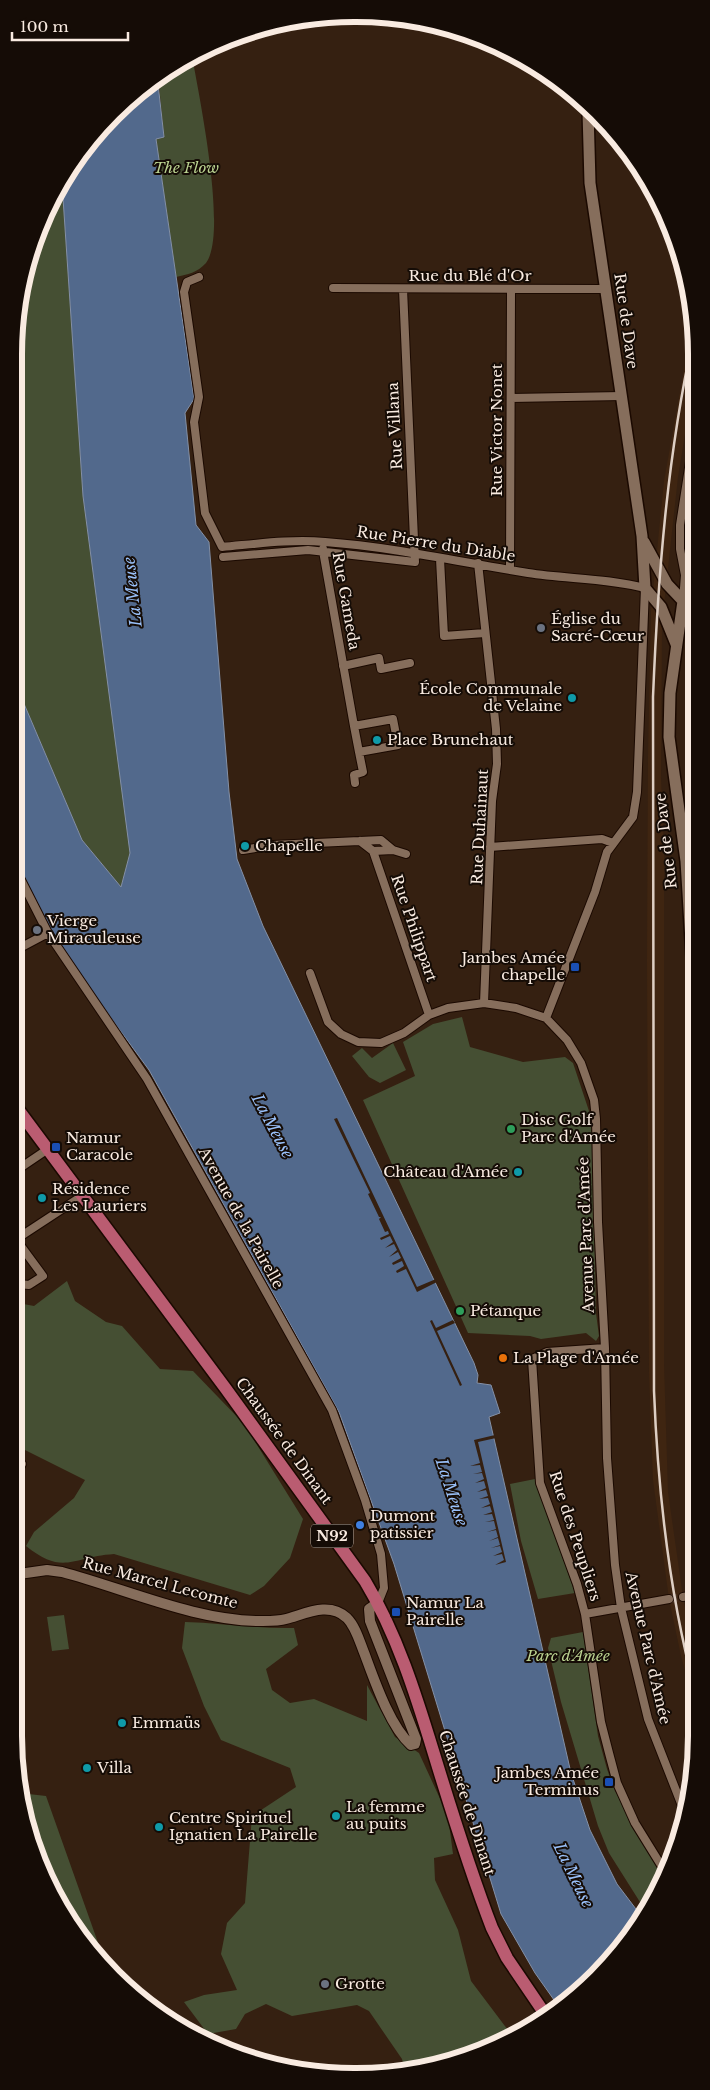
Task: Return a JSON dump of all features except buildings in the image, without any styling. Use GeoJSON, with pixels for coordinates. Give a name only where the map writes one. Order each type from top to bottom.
{"type":"FeatureCollection","features":[{"type":"Feature","properties":{"kind":"main road","name":"Rue de Dave"},"geometry":{"type":"LineString","coordinates":[[588,118],[590,184],[642,536],[645,588],[661,607],[676,644]]}},
{"type":"Feature","properties":{"kind":"main road","name":"Rue de Dave"},"geometry":{"type":"LineString","coordinates":[[642,536],[667,584],[688,601],[676,644],[670,693],[669,737],[686,860],[688,892]]}},
{"type":"Feature","properties":{"kind":"main road"},"geometry":{"type":"LineString","coordinates":[[645,588],[652,583],[667,584]]}},
{"type":"Feature","properties":{"kind":"main road"},"geometry":{"type":"LineString","coordinates":[[661,607],[676,606],[688,601]]}},
{"type":"Feature","properties":{"kind":"main road","name":"Chaussée de Dinant"},"geometry":{"type":"LineString","coordinates":[[22,1115],[232,1397],[365,1581],[378,1603],[395,1640],[415,1696],[492,1928],[507,1958],[542,2010]]}},
{"type":"Feature","properties":{"kind":"street","name":"Rue Pierre du Diable"},"geometry":{"type":"LineString","coordinates":[[199,277],[187,282],[184,292],[199,397],[194,422],[205,514],[222,547],[324,542],[416,557]]}},
{"type":"Feature","properties":{"kind":"street","name":"Rue du Blé d'Or"},"geometry":{"type":"LineString","coordinates":[[333,288],[606,290]]}},
{"type":"Feature","properties":{"kind":"street","name":"Rue Villana"},"geometry":{"type":"LineString","coordinates":[[403,290],[416,557]]}},
{"type":"Feature","properties":{"kind":"street","name":"Rue Victor Nonet"},"geometry":{"type":"LineString","coordinates":[[510,290],[510,570]]}},
{"type":"Feature","properties":{"kind":"street"},"geometry":{"type":"LineString","coordinates":[[511,398],[622,396]]}},
{"type":"Feature","properties":{"kind":"street"},"geometry":{"type":"LineString","coordinates":[[688,474],[680,525],[680,549],[688,601]]}},
{"type":"Feature","properties":{"kind":"street","name":"Rue Gameda"},"geometry":{"type":"LineString","coordinates":[[324,542],[323,552],[354,726]]}},
{"type":"Feature","properties":{"kind":"street","name":"Rue Pierre du Diable"},"geometry":{"type":"LineString","coordinates":[[223,557],[308,550],[416,557],[478,563],[510,570],[645,588]]}},
{"type":"Feature","properties":{"kind":"street"},"geometry":{"type":"LineString","coordinates":[[440,559],[444,636],[485,634]]}},
{"type":"Feature","properties":{"kind":"street","name":"Rue Duhainaut"},"geometry":{"type":"LineString","coordinates":[[478,563],[496,729],[497,764],[492,801],[484,1003]]}},
{"type":"Feature","properties":{"kind":"street"},"geometry":{"type":"LineString","coordinates":[[310,973],[328,1022],[341,1034],[358,1042],[381,1043],[404,1033],[429,1015],[448,1008],[484,1003],[516,1008],[546,1018],[595,892],[606,852],[633,817],[636,792],[645,588]]}},
{"type":"Feature","properties":{"kind":"street","name":"Rue Gameda"},"geometry":{"type":"LineString","coordinates":[[343,666],[378,658],[381,669],[410,663]]}},
{"type":"Feature","properties":{"kind":"street"},"geometry":{"type":"LineString","coordinates":[[355,783],[354,775],[363,772],[359,752],[354,726],[393,719],[398,745],[359,752]]}},
{"type":"Feature","properties":{"kind":"street"},"geometry":{"type":"LineString","coordinates":[[490,847],[602,839],[613,843]]}},
{"type":"Feature","properties":{"kind":"street"},"geometry":{"type":"LineString","coordinates":[[243,850],[273,845],[381,840],[393,850]]}},
{"type":"Feature","properties":{"kind":"street"},"geometry":{"type":"LineString","coordinates":[[360,841],[373,851],[393,850],[406,854]]}},
{"type":"Feature","properties":{"kind":"street","name":"Rue Philippart"},"geometry":{"type":"LineString","coordinates":[[373,851],[429,1015]]}},
{"type":"Feature","properties":{"kind":"street","name":"Avenue de la Pairelle"},"geometry":{"type":"LineString","coordinates":[[22,882],[48,933],[147,1079],[332,1410],[365,1500],[381,1554],[384,1588],[378,1603]]}},
{"type":"Feature","properties":{"kind":"street"},"geometry":{"type":"LineString","coordinates":[[22,947],[48,933]]}},
{"type":"Feature","properties":{"kind":"street","name":"Avenue Parc d'Amée"},"geometry":{"type":"LineString","coordinates":[[546,1018],[576,1054],[594,1100],[599,1262],[605,1348],[612,1541],[621,1608],[648,1719],[681,1802]]}},
{"type":"Feature","properties":{"kind":"street"},"geometry":{"type":"LineString","coordinates":[[22,1167],[48,1149]]}},
{"type":"Feature","properties":{"kind":"street"},"geometry":{"type":"LineString","coordinates":[[22,1235],[82,1196]]}},
{"type":"Feature","properties":{"kind":"street"},"geometry":{"type":"LineString","coordinates":[[22,1247],[43,1276],[29,1285],[22,1284]]}},
{"type":"Feature","properties":{"kind":"street","name":"Rue des Peupliers"},"geometry":{"type":"LineString","coordinates":[[605,1348],[547,1352],[532,1359],[540,1483],[577,1584],[585,1614],[600,1722],[613,1768],[635,1824],[661,1865]]}},
{"type":"Feature","properties":{"kind":"street","name":"Rue Marcel Lecomte"},"geometry":{"type":"LineString","coordinates":[[22,1574],[47,1570],[62,1572],[232,1620],[284,1620],[318,1609],[332,1610],[346,1616],[353,1626],[374,1679],[400,1733],[411,1745],[415,1744],[416,1739],[370,1621],[369,1609],[378,1603]]}},
{"type":"Feature","properties":{"kind":"street"},"geometry":{"type":"LineString","coordinates":[[683,1597],[688,1596]]}},
{"type":"Feature","properties":{"kind":"street"},"geometry":{"type":"LineString","coordinates":[[585,1614],[669,1600]]}},
{"type":"Feature","properties":{"kind":"shaded area"},"geometry":{"type":"Polygon","coordinates":[[[688,349],[688,416],[678,477],[662,623],[661,778],[664,849],[664,1364],[668,1492],[688,1622],[688,1681],[669,1599],[653,1480],[649,1373],[648,755],[651,611],[664,481],[688,349]]]}},
{"type":"Feature","properties":{"kind":"green space","name":"The Flow"},"geometry":{"type":"Polygon","coordinates":[[[193,65],[210,163],[214,224],[212,247],[206,263],[196,271],[176,277],[156,139],[164,137],[159,87],[193,65]]]}},
{"type":"Feature","properties":{"kind":"green space"},"geometry":{"type":"Polygon","coordinates":[[[63,197],[83,496],[131,853],[121,887],[82,840],[22,699],[23,333],[29,290],[40,248],[63,197]]]}},
{"type":"Feature","properties":{"kind":"green space"},"geometry":{"type":"Polygon","coordinates":[[[462,1017],[470,1047],[523,1062],[565,1057],[573,1063],[592,1120],[596,1313],[599,1336],[596,1341],[586,1333],[541,1339],[530,1336],[468,1333],[363,1100],[415,1076],[403,1042],[433,1024],[462,1017]]]}},
{"type":"Feature","properties":{"kind":"green space"},"geometry":{"type":"Polygon","coordinates":[[[393,1043],[406,1070],[380,1083],[369,1077],[352,1056],[362,1048],[372,1058],[393,1043]]]}},
{"type":"Feature","properties":{"kind":"green space"},"geometry":{"type":"Polygon","coordinates":[[[67,1281],[75,1301],[106,1322],[122,1326],[160,1369],[193,1371],[244,1424],[303,1519],[290,1558],[264,1586],[250,1595],[114,1554],[59,1563],[39,1555],[26,1546],[34,1532],[74,1498],[85,1480],[22,1448],[22,1304],[34,1306],[67,1281]]]}},
{"type":"Feature","properties":{"kind":"green space"},"geometry":{"type":"Polygon","coordinates":[[[535,1479],[575,1593],[538,1599],[521,1541],[510,1484],[535,1479]]]}},
{"type":"Feature","properties":{"kind":"green space"},"geometry":{"type":"Polygon","coordinates":[[[64,1615],[69,1649],[52,1651],[47,1617],[64,1615]]]}},
{"type":"Feature","properties":{"kind":"green space"},"geometry":{"type":"Polygon","coordinates":[[[185,1622],[294,1628],[298,1645],[266,1669],[272,1690],[290,1703],[314,1699],[367,1721],[367,1685],[395,1737],[419,1753],[448,1816],[453,1854],[434,1858],[435,1880],[458,1930],[471,1981],[508,2030],[462,2050],[403,2064],[402,2059],[369,2011],[357,2005],[292,2016],[266,2004],[245,2014],[236,2029],[210,2034],[207,2032],[184,2002],[204,1995],[237,1990],[221,1954],[227,1923],[245,1903],[252,1816],[296,1787],[290,1768],[221,1740],[204,1706],[182,1648],[185,1622]]]}},
{"type":"Feature","properties":{"kind":"green space","name":"Parc d'Amée"},"geometry":{"type":"Polygon","coordinates":[[[583,1632],[598,1736],[607,1769],[615,1791],[659,1868],[641,1904],[609,1853],[598,1826],[561,1702],[548,1648],[551,1638],[583,1632]]]}},
{"type":"Feature","properties":{"kind":"green space"},"geometry":{"type":"Polygon","coordinates":[[[28,1794],[46,1796],[100,1948],[67,1901],[40,1842],[28,1794]]]}},
{"type":"Feature","properties":{"kind":"water","name":"La Meuse"},"geometry":{"type":"Polygon","coordinates":[[[158,87],[164,137],[156,139],[194,399],[185,413],[196,525],[209,542],[229,792],[237,859],[263,926],[474,1363],[478,1375],[477,1383],[491,1385],[500,1413],[489,1417],[571,1773],[590,1830],[617,1884],[637,1910],[605,1954],[574,1985],[555,2001],[535,1973],[501,1914],[394,1564],[339,1412],[149,1070],[62,951],[36,905],[22,871],[22,699],[82,840],[121,887],[130,853],[83,496],[63,197],[79,170],[105,136],[136,105],[158,87]]]}},
{"type":"Feature","properties":{"kind":"pier"},"geometry":{"type":"Polygon","coordinates":[[[337,1118],[417,1287],[436,1279],[437,1282],[417,1292],[406,1269],[397,1273],[396,1271],[404,1266],[402,1261],[393,1265],[392,1263],[401,1258],[398,1252],[389,1257],[397,1250],[394,1244],[385,1248],[393,1242],[390,1236],[381,1240],[380,1238],[389,1234],[388,1231],[385,1232],[379,1219],[381,1217],[379,1217],[368,1194],[370,1193],[334,1119],[337,1118]]]}},
{"type":"Feature","properties":{"kind":"pier"},"geometry":{"type":"Polygon","coordinates":[[[432,1320],[436,1328],[453,1320],[455,1323],[437,1331],[462,1385],[460,1386],[430,1321],[432,1320]]]}},
{"type":"Feature","properties":{"kind":"pier"},"geometry":{"type":"Polygon","coordinates":[[[495,1435],[496,1438],[478,1442],[506,1562],[495,1565],[504,1560],[502,1554],[493,1556],[502,1552],[500,1546],[491,1548],[500,1545],[498,1538],[489,1541],[498,1537],[496,1530],[487,1532],[496,1529],[494,1521],[485,1522],[494,1520],[492,1514],[483,1515],[492,1512],[490,1506],[481,1508],[490,1504],[488,1498],[479,1499],[488,1496],[486,1490],[477,1492],[486,1488],[484,1481],[475,1483],[484,1479],[482,1473],[473,1474],[482,1472],[480,1465],[470,1466],[480,1463],[474,1440],[495,1435]]]}},
{"type":"Feature","properties":{"kind":"tunnel"},"geometry":{"type":"LineString","coordinates":[[669,1599],[683,1597]]}},
{"type":"Feature","properties":{"kind":"railway"},"geometry":{"type":"LineString","coordinates":[[688,363],[676,428],[665,517],[653,697],[654,1391],[658,1468],[666,1544],[688,1661]]}},
{"type":"Feature","properties":{"kind":"place","name":"Église du Sacré-Cœur"},"geometry":{"type":"Point","coordinates":[541,628]}},
{"type":"Feature","properties":{"kind":"place","name":"École Communale de Velaine"},"geometry":{"type":"Point","coordinates":[572,698]}},
{"type":"Feature","properties":{"kind":"place","name":"Place Brunehaut"},"geometry":{"type":"Point","coordinates":[377,740]}},
{"type":"Feature","properties":{"kind":"place","name":"Chapelle"},"geometry":{"type":"Point","coordinates":[245,846]}},
{"type":"Feature","properties":{"kind":"place","name":"Vierge Miraculeuse"},"geometry":{"type":"Point","coordinates":[37,930]}},
{"type":"Feature","properties":{"kind":"place","name":"Jambes Amée chapelle"},"geometry":{"type":"Point","coordinates":[575,967]}},
{"type":"Feature","properties":{"kind":"place","name":"Disc Golf Parc d'Amée"},"geometry":{"type":"Point","coordinates":[511,1129]}},
{"type":"Feature","properties":{"kind":"place","name":"Namur Caracole"},"geometry":{"type":"Point","coordinates":[56,1147]}},
{"type":"Feature","properties":{"kind":"place","name":"Château d'Amée"},"geometry":{"type":"Point","coordinates":[518,1172]}},
{"type":"Feature","properties":{"kind":"place","name":"Résidence Les Lauriers"},"geometry":{"type":"Point","coordinates":[42,1198]}},
{"type":"Feature","properties":{"kind":"place","name":"Pétanque"},"geometry":{"type":"Point","coordinates":[460,1311]}},
{"type":"Feature","properties":{"kind":"place","name":"La Plage d'Amée"},"geometry":{"type":"Point","coordinates":[503,1358]}},
{"type":"Feature","properties":{"kind":"place","name":"Dumont patissier"},"geometry":{"type":"Point","coordinates":[360,1525]}},
{"type":"Feature","properties":{"kind":"place","name":"Namur La Pairelle"},"geometry":{"type":"Point","coordinates":[396,1612]}},
{"type":"Feature","properties":{"kind":"place","name":"Emmaüs"},"geometry":{"type":"Point","coordinates":[122,1723]}},
{"type":"Feature","properties":{"kind":"place","name":"Villa"},"geometry":{"type":"Point","coordinates":[87,1768]}},
{"type":"Feature","properties":{"kind":"place","name":"Jambes Amée Terminus"},"geometry":{"type":"Point","coordinates":[609,1782]}},
{"type":"Feature","properties":{"kind":"place","name":"La femme au puits"},"geometry":{"type":"Point","coordinates":[336,1816]}},
{"type":"Feature","properties":{"kind":"place","name":"Centre Spirituel Ignatien La Pairelle"},"geometry":{"type":"Point","coordinates":[159,1827]}},
{"type":"Feature","properties":{"kind":"place","name":"Grotte"},"geometry":{"type":"Point","coordinates":[325,1984]}}]}
